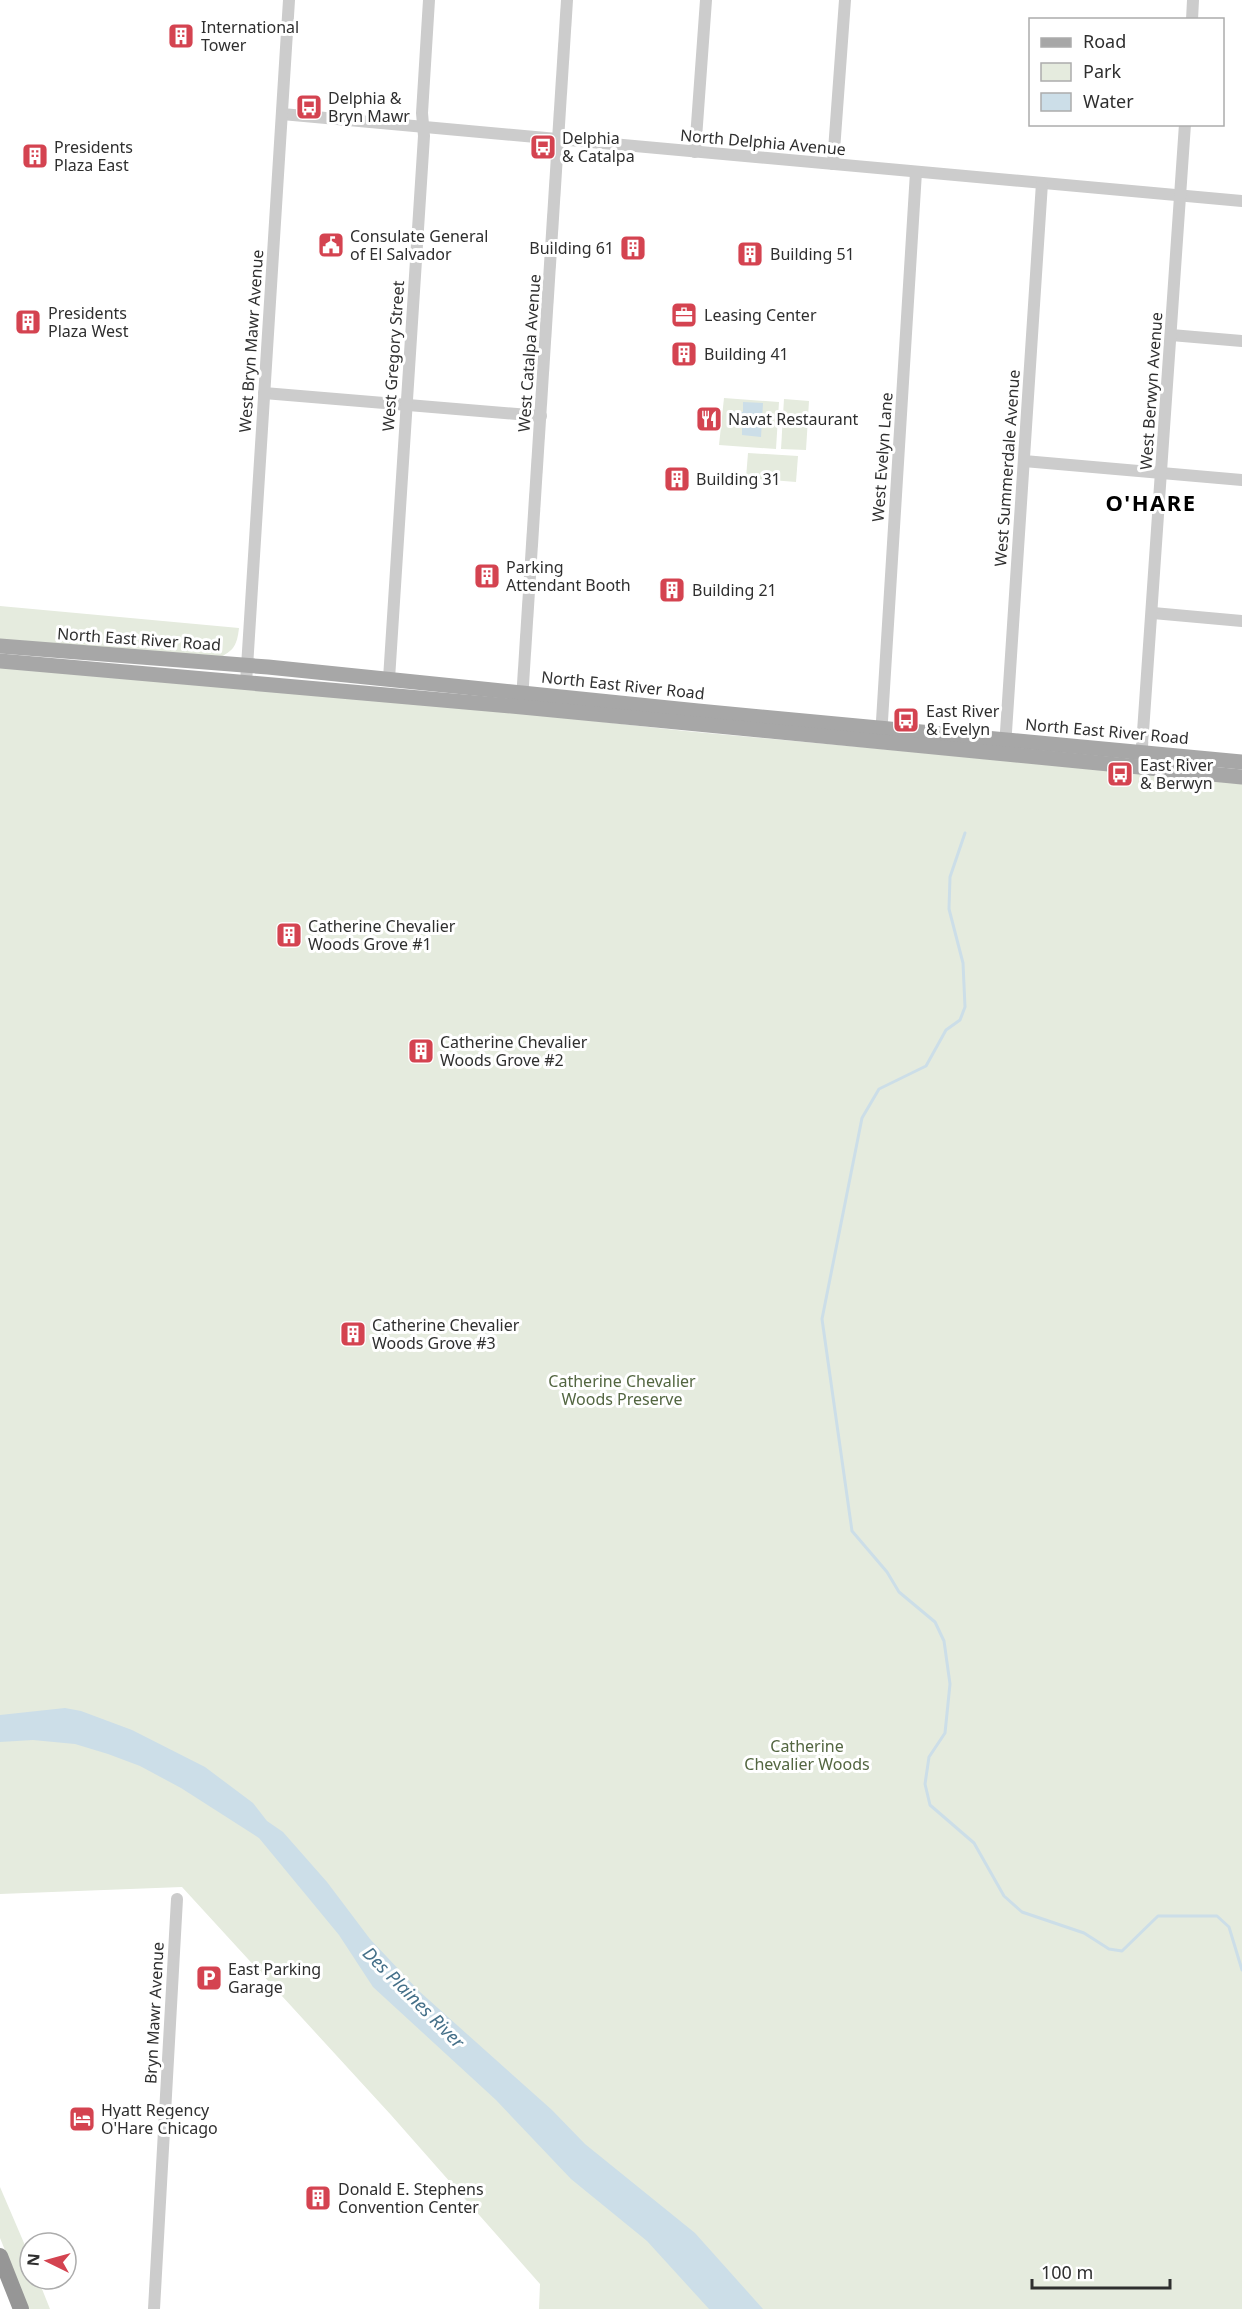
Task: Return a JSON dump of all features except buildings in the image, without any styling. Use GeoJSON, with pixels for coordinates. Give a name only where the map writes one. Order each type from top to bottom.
{"type":"FeatureCollection","features":[{"type":"Feature","properties":{"kind":"highway"},"geometry":{"type":"LineString","coordinates":[[0,2256],[21,2309]]}},
{"type":"Feature","properties":{"kind":"main road","name":"North East River Road"},"geometry":{"type":"LineString","coordinates":[[0,646],[247,665],[389,679],[522,700]]}},
{"type":"Feature","properties":{"kind":"main road","name":"North East River Road"},"geometry":{"type":"LineString","coordinates":[[0,661],[246,683],[522,700],[1141,760],[1242,777]]}},
{"type":"Feature","properties":{"kind":"main road","name":"North East River Road"},"geometry":{"type":"LineString","coordinates":[[1141,760],[1242,762]]}},
{"type":"Feature","properties":{"kind":"street","name":"West Bryn Mawr Avenue"},"geometry":{"type":"LineString","coordinates":[[246,683],[289,0]]}},
{"type":"Feature","properties":{"kind":"street","name":"West Gregory Street"},"geometry":{"type":"LineString","coordinates":[[389,679],[429,0]]}},
{"type":"Feature","properties":{"kind":"street","name":"West Catalpa Avenue"},"geometry":{"type":"LineString","coordinates":[[522,700],[567,0]]}},
{"type":"Feature","properties":{"kind":"street"},"geometry":{"type":"LineString","coordinates":[[695,152],[706,0]]}},
{"type":"Feature","properties":{"kind":"street"},"geometry":{"type":"LineString","coordinates":[[833,164],[845,0]]}},
{"type":"Feature","properties":{"kind":"street"},"geometry":{"type":"LineString","coordinates":[[1192,18],[1193,0]]}},
{"type":"Feature","properties":{"kind":"street","name":"North Delphia Avenue"},"geometry":{"type":"LineString","coordinates":[[282,114],[1242,201]]}},
{"type":"Feature","properties":{"kind":"street","name":"West Berwyn Avenue"},"geometry":{"type":"LineString","coordinates":[[1141,760],[1153,614],[1185,126]]}},
{"type":"Feature","properties":{"kind":"street","name":"West Evelyn Lane"},"geometry":{"type":"LineString","coordinates":[[881,736],[916,172]]}},
{"type":"Feature","properties":{"kind":"street","name":"West Summerdale Avenue"},"geometry":{"type":"LineString","coordinates":[[1005,747],[1042,183]]}},
{"type":"Feature","properties":{"kind":"street"},"geometry":{"type":"LineString","coordinates":[[1171,335],[1242,341]]}},
{"type":"Feature","properties":{"kind":"street"},"geometry":{"type":"LineString","coordinates":[[264,393],[541,416]]}},
{"type":"Feature","properties":{"kind":"street"},"geometry":{"type":"LineString","coordinates":[[1024,461],[1242,480]]}},
{"type":"Feature","properties":{"kind":"street"},"geometry":{"type":"LineString","coordinates":[[1153,614],[1242,621]]}},
{"type":"Feature","properties":{"kind":"street","name":"Bryn Mawr Avenue"},"geometry":{"type":"LineString","coordinates":[[154,2309],[177,1899]]}},
{"type":"Feature","properties":{"kind":"green space"},"geometry":{"type":"Polygon","coordinates":[[[724,398],[779,402],[776,449],[719,445],[724,398]]]}},
{"type":"Feature","properties":{"kind":"green space"},"geometry":{"type":"Polygon","coordinates":[[[784,399],[809,401],[806,450],[781,449],[784,399]]]}},
{"type":"Feature","properties":{"kind":"green space"},"geometry":{"type":"Polygon","coordinates":[[[748,453],[798,456],[796,482],[746,478],[748,453]]]}},
{"type":"Feature","properties":{"kind":"green space"},"geometry":{"type":"Polygon","coordinates":[[[0,606],[239,628],[234,647],[218,658],[0,640],[0,606]]]}},
{"type":"Feature","properties":{"kind":"green space","name":"Catherine Chevalier Woods"},"geometry":{"type":"Polygon","coordinates":[[[0,667],[475,708],[685,731],[1242,782],[1242,2309],[539,2309],[540,2284],[391,2115],[182,1887],[0,1894],[0,667]]]}},
{"type":"Feature","properties":{"kind":"green space"},"geometry":{"type":"Polygon","coordinates":[[[0,2187],[19,2231],[18,2282],[0,2238],[0,2187]]]}},
{"type":"Feature","properties":{"kind":"green space"},"geometry":{"type":"Polygon","coordinates":[[[22,2291],[43,2291],[50,2309],[29,2309],[22,2291]]]}},
{"type":"Feature","properties":{"kind":"water"},"geometry":{"type":"Polygon","coordinates":[[[743,402],[763,403],[761,437],[742,435],[742,426],[730,425],[730,411],[743,412],[743,402]]]}},
{"type":"Feature","properties":{"kind":"water","name":"Des Plaines River"},"geometry":{"type":"Polygon","coordinates":[[[65,1708],[81,1711],[132,1730],[205,1767],[253,1803],[267,1821],[283,1832],[327,1882],[370,1939],[420,1992],[552,2110],[585,2144],[695,2233],[763,2309],[709,2309],[647,2241],[571,2179],[496,2100],[373,1987],[339,1935],[259,1838],[181,1788],[140,1766],[108,1754],[75,1744],[33,1740],[0,1742],[0,1715],[65,1708]]]}},
{"type":"Feature","properties":{"kind":"waterway"},"geometry":{"type":"LineString","coordinates":[[965,833],[950,877],[949,909],[963,963],[965,1007],[960,1020],[946,1030],[926,1066],[879,1089],[862,1118],[822,1319],[852,1531],[887,1572],[899,1592],[935,1622],[944,1641],[950,1684],[945,1733],[929,1757],[925,1784],[930,1805],[974,1843],[1004,1896],[1022,1912],[1084,1933],[1109,1949],[1122,1951],[1158,1916],[1217,1916],[1229,1927],[1242,1970]]}},
{"type":"Feature","properties":{"kind":"place","name":"International Tower"},"geometry":{"type":"Point","coordinates":[181,36]}},
{"type":"Feature","properties":{"kind":"place","name":"Delphia & Bryn Mawr"},"geometry":{"type":"Point","coordinates":[309,107]}},
{"type":"Feature","properties":{"kind":"place","name":"Delphia & Catalpa"},"geometry":{"type":"Point","coordinates":[543,147]}},
{"type":"Feature","properties":{"kind":"place","name":"Presidents Plaza East"},"geometry":{"type":"Point","coordinates":[35,156]}},
{"type":"Feature","properties":{"kind":"place","name":"Consulate General of El Salvador"},"geometry":{"type":"Point","coordinates":[331,245]}},
{"type":"Feature","properties":{"kind":"place","name":"Building 61"},"geometry":{"type":"Point","coordinates":[633,248]}},
{"type":"Feature","properties":{"kind":"place","name":"Building 51"},"geometry":{"type":"Point","coordinates":[750,254]}},
{"type":"Feature","properties":{"kind":"place","name":"Leasing Center"},"geometry":{"type":"Point","coordinates":[684,315]}},
{"type":"Feature","properties":{"kind":"place","name":"Presidents Plaza West"},"geometry":{"type":"Point","coordinates":[28,322]}},
{"type":"Feature","properties":{"kind":"place","name":"Building 41"},"geometry":{"type":"Point","coordinates":[684,354]}},
{"type":"Feature","properties":{"kind":"place","name":"Navat Restaurant"},"geometry":{"type":"Point","coordinates":[709,419]}},
{"type":"Feature","properties":{"kind":"place","name":"Building 31"},"geometry":{"type":"Point","coordinates":[677,479]}},
{"type":"Feature","properties":{"kind":"place","name":"Parking Attendant Booth"},"geometry":{"type":"Point","coordinates":[487,576]}},
{"type":"Feature","properties":{"kind":"place","name":"Building 21"},"geometry":{"type":"Point","coordinates":[672,590]}},
{"type":"Feature","properties":{"kind":"place","name":"East River & Evelyn"},"geometry":{"type":"Point","coordinates":[906,720]}},
{"type":"Feature","properties":{"kind":"place","name":"East River & Berwyn"},"geometry":{"type":"Point","coordinates":[1120,774]}},
{"type":"Feature","properties":{"kind":"place","name":"Catherine Chevalier Woods Grove #1"},"geometry":{"type":"Point","coordinates":[289,935]}},
{"type":"Feature","properties":{"kind":"place","name":"Catherine Chevalier Woods Grove #2"},"geometry":{"type":"Point","coordinates":[421,1051]}},
{"type":"Feature","properties":{"kind":"place","name":"Catherine Chevalier Woods Grove #3"},"geometry":{"type":"Point","coordinates":[353,1334]}},
{"type":"Feature","properties":{"kind":"place","name":"East Parking Garage"},"geometry":{"type":"Point","coordinates":[209,1978]}},
{"type":"Feature","properties":{"kind":"place","name":"Hyatt Regency O'Hare Chicago"},"geometry":{"type":"Point","coordinates":[82,2119]}},
{"type":"Feature","properties":{"kind":"place","name":"Donald E. Stephens Convention Center"},"geometry":{"type":"Point","coordinates":[318,2198]}},
{"type":"Feature","properties":{"kind":"district","name":"O'HARE"},"geometry":{"type":"Point","coordinates":[1151,502]}},
{"type":"Feature","properties":{"kind":"park label","name":"Catherine Chevalier Woods Preserve"},"geometry":{"type":"Point","coordinates":[622,1390]}}]}
